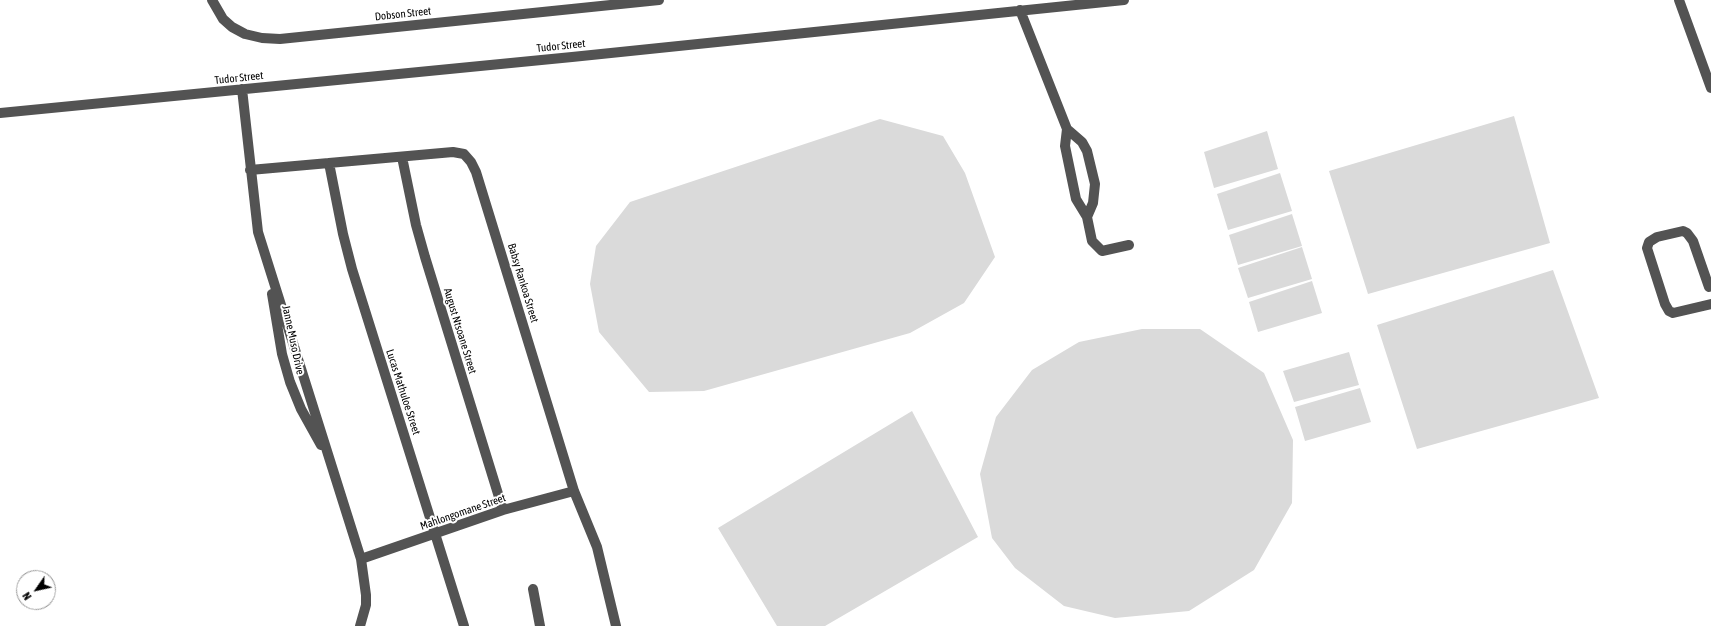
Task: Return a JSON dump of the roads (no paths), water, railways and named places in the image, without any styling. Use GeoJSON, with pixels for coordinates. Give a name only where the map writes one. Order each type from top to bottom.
{"type":"FeatureCollection","features":[{"type":"Feature","properties":{"kind":"street","name":"Dobson Street"},"geometry":{"type":"LineString","coordinates":[[212,0],[223,19],[232,27],[245,34],[262,38],[280,39],[659,0]]}},
{"type":"Feature","properties":{"kind":"street","name":"Tudor Street"},"geometry":{"type":"LineString","coordinates":[[0,113],[572,57],[1124,0]]}},
{"type":"Feature","properties":{"kind":"street"},"geometry":{"type":"LineString","coordinates":[[1679,0],[1711,88]]}},
{"type":"Feature","properties":{"kind":"street"},"geometry":{"type":"LineString","coordinates":[[1020,10],[1067,129],[1082,142],[1087,151],[1095,184],[1093,203],[1087,217]]}},
{"type":"Feature","properties":{"kind":"street","name":"Janne Muso Drive"},"geometry":{"type":"LineString","coordinates":[[242,89],[258,232],[361,559],[366,605],[360,626]]}},
{"type":"Feature","properties":{"kind":"street"},"geometry":{"type":"LineString","coordinates":[[1067,129],[1065,146],[1076,198],[1087,217],[1092,241],[1102,252],[1128,245]]}},
{"type":"Feature","properties":{"kind":"street","name":"Babsy Rankoa Street"},"geometry":{"type":"LineString","coordinates":[[250,170],[453,152],[464,154],[471,162],[478,179],[574,491],[597,548],[616,626]]}},
{"type":"Feature","properties":{"kind":"street","name":"August Ntsoane Street"},"geometry":{"type":"LineString","coordinates":[[402,157],[423,250],[503,510]]}},
{"type":"Feature","properties":{"kind":"street","name":"Lucas Mathuloe Street"},"geometry":{"type":"LineString","coordinates":[[329,163],[343,234],[352,269],[464,626]]}},
{"type":"Feature","properties":{"kind":"street"},"geometry":{"type":"LineString","coordinates":[[1711,286],[1709,287],[1693,241],[1687,233],[1683,231],[1657,237],[1649,242],[1647,248],[1665,304],[1669,311],[1673,314],[1711,304]]}},
{"type":"Feature","properties":{"kind":"street","name":"Janne Muso Drive"},"geometry":{"type":"LineString","coordinates":[[267,262],[278,333],[290,382],[301,409],[330,461]]}},
{"type":"Feature","properties":{"kind":"street","name":"Mahlongomane Street"},"geometry":{"type":"LineString","coordinates":[[361,559],[503,510],[574,491]]}},
{"type":"Feature","properties":{"kind":"street"},"geometry":{"type":"LineString","coordinates":[[533,589],[540,626]]}}]}
